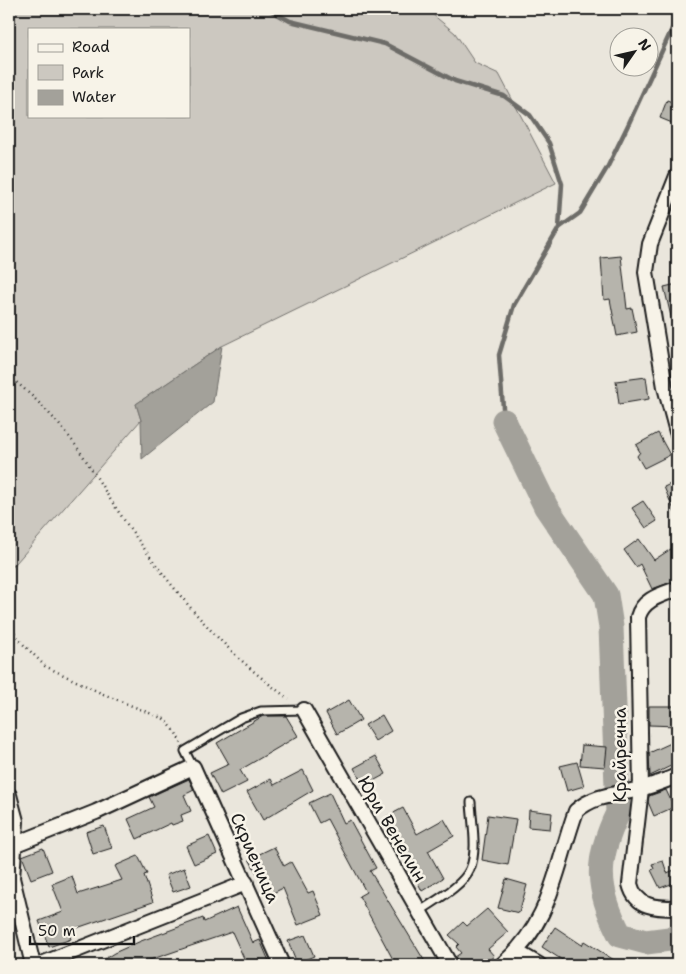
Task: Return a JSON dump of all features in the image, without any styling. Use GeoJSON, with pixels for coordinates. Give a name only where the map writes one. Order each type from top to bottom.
{"type":"FeatureCollection","features":[{"type":"Feature","properties":{"kind":"street"},"geometry":{"type":"LineString","coordinates":[[676,427],[665,387],[646,272],[650,244],[677,176]]}},
{"type":"Feature","properties":{"kind":"street","name":"Крайречна"},"geometry":{"type":"LineString","coordinates":[[677,589],[646,602],[641,608],[638,617],[638,790],[630,868],[632,894],[638,902],[647,906],[677,908]]}},
{"type":"Feature","properties":{"kind":"street","name":"Юри Венелин"},"geometry":{"type":"LineString","coordinates":[[304,710],[418,913],[450,965]]}},
{"type":"Feature","properties":{"kind":"street"},"geometry":{"type":"LineString","coordinates":[[16,844],[105,808],[194,767]]}},
{"type":"Feature","properties":{"kind":"street","name":"Скриеница"},"geometry":{"type":"LineString","coordinates":[[194,767],[282,965]]}},
{"type":"Feature","properties":{"kind":"street"},"geometry":{"type":"LineString","coordinates":[[502,965],[517,952],[536,927],[548,901],[576,811],[586,802],[599,797],[638,790],[677,776]]}},
{"type":"Feature","properties":{"kind":"street"},"geometry":{"type":"LineString","coordinates":[[9,795],[12,829],[16,844],[10,883],[33,965]]}},
{"type":"Feature","properties":{"kind":"street"},"geometry":{"type":"LineString","coordinates":[[39,965],[246,883]]}},
{"type":"Feature","properties":{"kind":"street"},"geometry":{"type":"LineString","coordinates":[[517,952],[539,965]]}},
{"type":"Feature","properties":{"kind":"lane"},"geometry":{"type":"LineString","coordinates":[[194,767],[185,751],[240,718],[261,711],[304,710]]}},
{"type":"Feature","properties":{"kind":"lane"},"geometry":{"type":"LineString","coordinates":[[418,913],[460,882],[470,870],[474,853],[471,802]]}},
{"type":"Feature","properties":{"kind":"path"},"geometry":{"type":"LineString","coordinates":[[9,376],[60,426],[75,445],[159,570],[208,630],[266,683],[304,710]]}},
{"type":"Feature","properties":{"kind":"path"},"geometry":{"type":"LineString","coordinates":[[9,624],[20,641],[45,666],[104,694],[164,719],[175,731],[185,751]]}},
{"type":"Feature","properties":{"kind":"green space"},"geometry":{"type":"Polygon","coordinates":[[[9,9],[426,9],[455,33],[475,63],[499,74],[556,183],[222,346],[136,404],[141,420],[9,571],[9,9]]]}},
{"type":"Feature","properties":{"kind":"water"},"geometry":{"type":"Polygon","coordinates":[[[222,346],[213,402],[142,459],[141,420],[136,404],[222,346]]]}},
{"type":"Feature","properties":{"kind":"building"},"geometry":{"type":"Polygon","coordinates":[[[667,100],[677,104],[677,125],[660,118],[667,100]]]}},
{"type":"Feature","properties":{"kind":"building"},"geometry":{"type":"Polygon","coordinates":[[[621,256],[627,309],[632,308],[637,332],[617,336],[610,299],[604,300],[601,258],[621,256]]]}},
{"type":"Feature","properties":{"kind":"building"},"geometry":{"type":"Polygon","coordinates":[[[677,284],[677,324],[673,325],[664,287],[677,284]]]}},
{"type":"Feature","properties":{"kind":"building"},"geometry":{"type":"Polygon","coordinates":[[[646,377],[649,399],[619,404],[616,381],[646,377]]]}},
{"type":"Feature","properties":{"kind":"building"},"geometry":{"type":"Polygon","coordinates":[[[658,433],[670,455],[644,468],[637,456],[640,452],[636,445],[658,433]]]}},
{"type":"Feature","properties":{"kind":"building"},"geometry":{"type":"Polygon","coordinates":[[[677,481],[677,517],[664,487],[677,481]]]}},
{"type":"Feature","properties":{"kind":"building"},"geometry":{"type":"Polygon","coordinates":[[[643,501],[657,521],[646,528],[632,508],[643,501]]]}},
{"type":"Feature","properties":{"kind":"building"},"geometry":{"type":"Polygon","coordinates":[[[639,539],[654,560],[677,545],[677,580],[652,589],[640,564],[636,567],[624,550],[639,539]]]}},
{"type":"Feature","properties":{"kind":"building"},"geometry":{"type":"Polygon","coordinates":[[[349,700],[361,720],[337,734],[326,713],[349,700]]]}},
{"type":"Feature","properties":{"kind":"building"},"geometry":{"type":"Polygon","coordinates":[[[649,706],[677,706],[677,726],[649,725],[649,706]]]}},
{"type":"Feature","properties":{"kind":"building"},"geometry":{"type":"Polygon","coordinates":[[[382,715],[391,731],[375,741],[365,725],[382,715]]]}},
{"type":"Feature","properties":{"kind":"building"},"geometry":{"type":"Polygon","coordinates":[[[263,716],[286,716],[298,736],[240,770],[247,782],[221,795],[210,773],[229,764],[217,743],[263,716]]]}},
{"type":"Feature","properties":{"kind":"building"},"geometry":{"type":"Polygon","coordinates":[[[671,743],[677,757],[677,763],[650,776],[649,753],[671,743]]]}},
{"type":"Feature","properties":{"kind":"building"},"geometry":{"type":"Polygon","coordinates":[[[582,745],[607,747],[605,767],[580,765],[582,745]]]}},
{"type":"Feature","properties":{"kind":"building"},"geometry":{"type":"Polygon","coordinates":[[[376,756],[386,774],[364,786],[354,768],[376,756]]]}},
{"type":"Feature","properties":{"kind":"building"},"geometry":{"type":"Polygon","coordinates":[[[577,762],[584,786],[567,791],[560,766],[577,762]]]}},
{"type":"Feature","properties":{"kind":"building"},"geometry":{"type":"Polygon","coordinates":[[[303,770],[313,790],[263,820],[247,792],[271,779],[274,785],[303,770]]]}},
{"type":"Feature","properties":{"kind":"building"},"geometry":{"type":"Polygon","coordinates":[[[189,779],[194,790],[184,795],[191,811],[181,815],[183,821],[172,825],[171,823],[137,839],[128,819],[154,807],[149,797],[189,779]]]}},
{"type":"Feature","properties":{"kind":"building"},"geometry":{"type":"Polygon","coordinates":[[[666,790],[674,807],[654,816],[648,802],[649,796],[666,790]]]}},
{"type":"Feature","properties":{"kind":"building"},"geometry":{"type":"Polygon","coordinates":[[[330,793],[344,823],[350,820],[376,868],[370,871],[427,965],[396,965],[359,896],[366,892],[327,819],[319,823],[309,803],[330,793]]]}},
{"type":"Feature","properties":{"kind":"building"},"geometry":{"type":"Polygon","coordinates":[[[403,808],[417,834],[444,819],[454,836],[428,851],[443,878],[422,891],[386,817],[403,808]]]}},
{"type":"Feature","properties":{"kind":"building"},"geometry":{"type":"Polygon","coordinates":[[[529,810],[552,813],[550,829],[528,827],[529,810]]]}},
{"type":"Feature","properties":{"kind":"building"},"geometry":{"type":"Polygon","coordinates":[[[488,815],[516,819],[508,865],[482,860],[488,815]]]}},
{"type":"Feature","properties":{"kind":"building"},"geometry":{"type":"Polygon","coordinates":[[[104,826],[112,848],[93,854],[86,832],[104,826]]]}},
{"type":"Feature","properties":{"kind":"building"},"geometry":{"type":"Polygon","coordinates":[[[209,836],[217,854],[194,864],[186,846],[209,836]]]}},
{"type":"Feature","properties":{"kind":"building"},"geometry":{"type":"Polygon","coordinates":[[[274,847],[284,866],[291,862],[308,893],[313,891],[323,915],[298,925],[283,888],[269,895],[249,859],[274,847]]]}},
{"type":"Feature","properties":{"kind":"building"},"geometry":{"type":"Polygon","coordinates":[[[43,848],[52,871],[31,879],[22,856],[43,848]]]}},
{"type":"Feature","properties":{"kind":"building"},"geometry":{"type":"Polygon","coordinates":[[[138,856],[147,874],[144,875],[153,902],[68,931],[71,939],[49,947],[39,921],[63,912],[52,884],[72,876],[78,894],[122,880],[115,866],[138,856]]]}},
{"type":"Feature","properties":{"kind":"building"},"geometry":{"type":"Polygon","coordinates":[[[663,861],[667,873],[677,869],[677,882],[660,888],[651,870],[654,869],[652,864],[663,861]]]}},
{"type":"Feature","properties":{"kind":"building"},"geometry":{"type":"Polygon","coordinates":[[[184,868],[191,886],[173,892],[166,875],[184,868]]]}},
{"type":"Feature","properties":{"kind":"building"},"geometry":{"type":"Polygon","coordinates":[[[506,879],[527,885],[519,913],[498,908],[506,879]]]}},
{"type":"Feature","properties":{"kind":"building"},"geometry":{"type":"Polygon","coordinates":[[[237,907],[253,943],[260,940],[269,961],[259,965],[247,965],[232,932],[135,965],[95,965],[114,953],[141,941],[203,918],[204,922],[237,907]]]}},
{"type":"Feature","properties":{"kind":"building"},"geometry":{"type":"Polygon","coordinates":[[[487,909],[508,932],[488,949],[494,956],[483,965],[459,965],[455,957],[461,953],[456,947],[459,944],[449,935],[463,922],[467,926],[487,909]]]}},
{"type":"Feature","properties":{"kind":"building"},"geometry":{"type":"Polygon","coordinates":[[[555,927],[582,945],[584,941],[622,965],[570,965],[542,947],[555,927]]]}},
{"type":"Feature","properties":{"kind":"building"},"geometry":{"type":"Polygon","coordinates":[[[305,935],[314,956],[297,963],[288,941],[305,935]]]}},
{"type":"Feature","properties":{"kind":"waterway"},"geometry":{"type":"LineString","coordinates":[[268,9],[290,21],[385,44],[455,81],[504,96],[530,115],[549,143],[562,184],[559,228],[514,305],[499,355],[504,421]]}},
{"type":"Feature","properties":{"kind":"waterway"},"geometry":{"type":"LineString","coordinates":[[559,228],[580,213],[607,168],[677,18]]}},
{"type":"Feature","properties":{"kind":"waterway"},"geometry":{"type":"LineString","coordinates":[[504,421],[546,507],[606,595],[611,627],[618,813],[610,830],[602,860],[601,874],[606,903],[620,935],[646,942],[677,938]]}}]}
